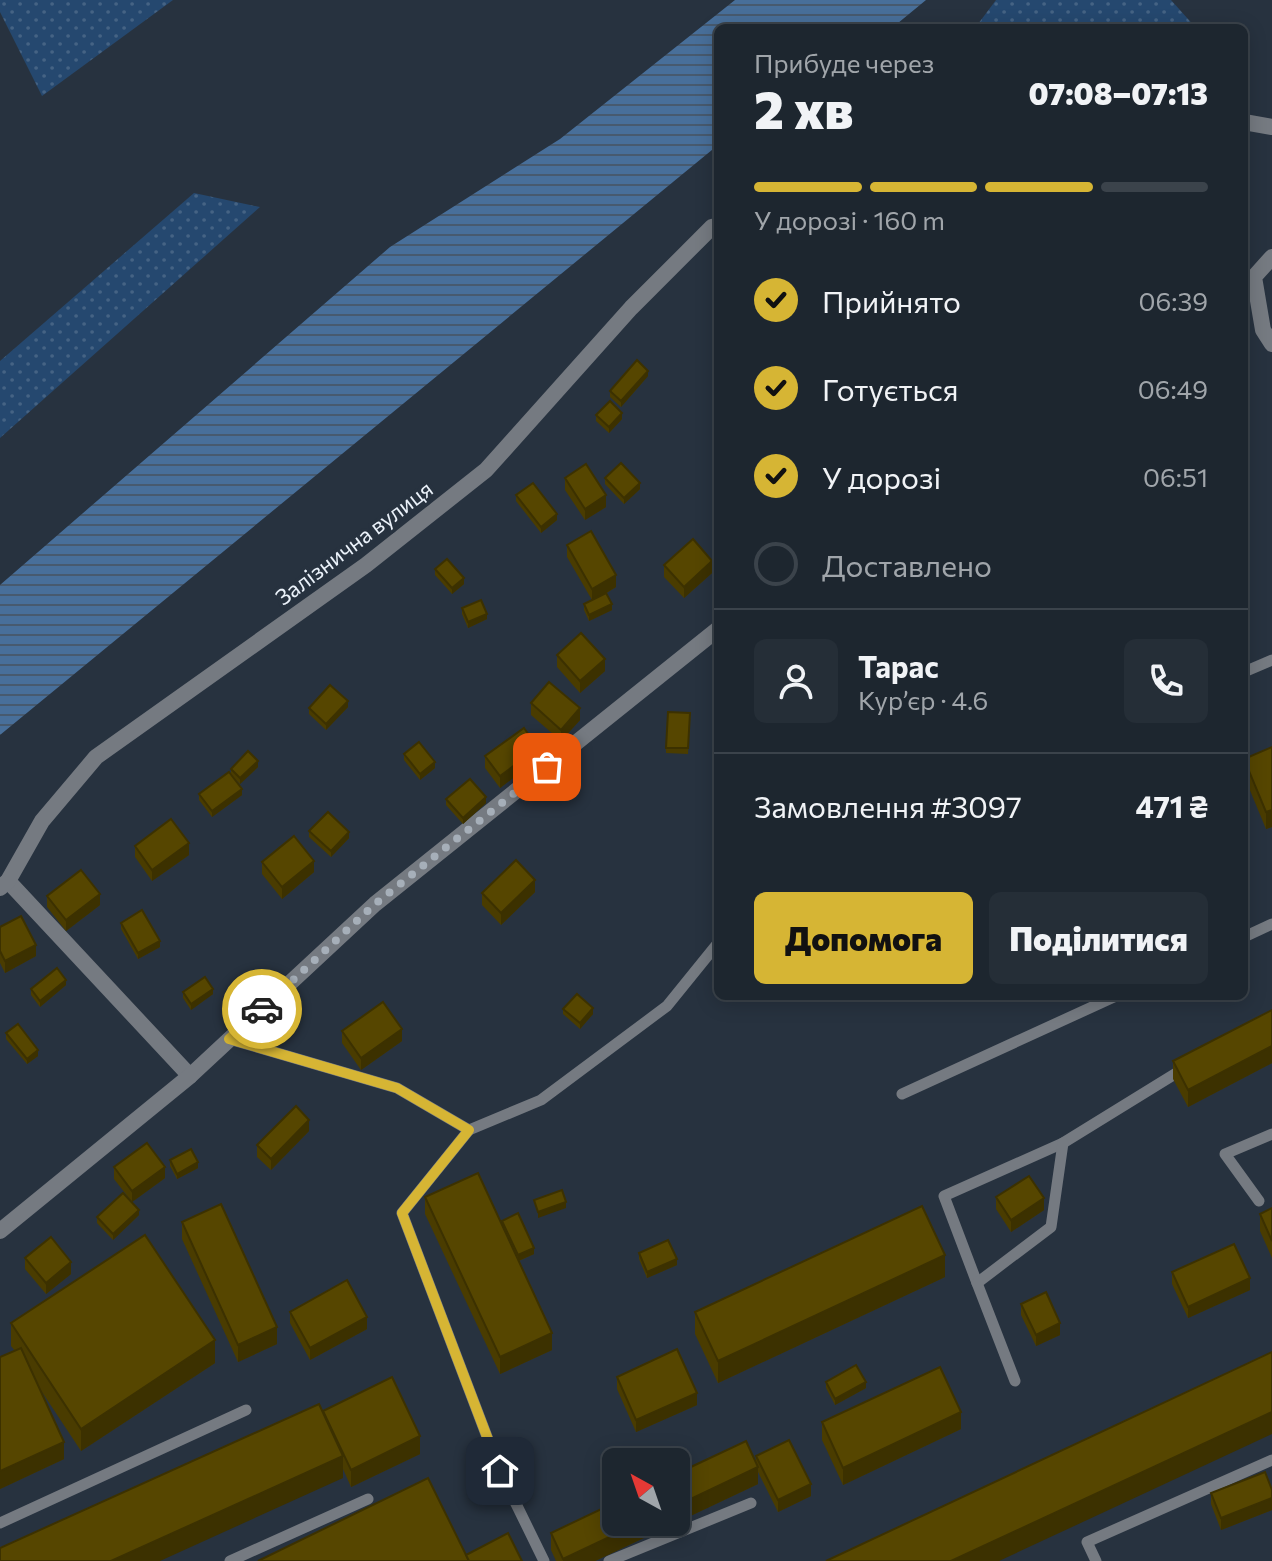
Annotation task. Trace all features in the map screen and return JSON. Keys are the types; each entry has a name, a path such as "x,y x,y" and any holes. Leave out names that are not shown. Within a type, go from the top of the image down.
{"street":[{"path":"1248,123 1272,127"},
{"name":"Залізнична вулиця","path":"190,1076 4,884 42,821 96,757 366,565 486,470 631,308 714,227"},
{"path":"1272,257 1254,277 1263,330 1272,344"},
{"path":"0,1231 190,1076 375,904 714,632"}],"lane":[{"path":"1248,670 1272,660"},
{"path":"1248,935 1272,924"},
{"path":"544,1561 500,1471 402,1213 469,1130 541,1100 667,1006 714,948"},
{"path":"902,1094 1107,1000"},
{"path":"229,1039 397,1088 469,1130"},
{"path":"1015,1381 944,1196 1063,1143 1193,1063"},
{"path":"1259,1201 1225,1154 1272,1134"},
{"path":"977,1283 1051,1227 1063,1143"},
{"path":"0,1523 246,1410"},
{"path":"1096,1561 1087,1542 1272,1460"},
{"path":"230,1561 368,1499"},
{"path":"609,1561 751,1503"}],"shaded area":[{"path":"0,0 173,0 42,96 0,12"},
{"path":"735,0 926,0 897,24 714,24 714,148 0,735 0,585 390,247 560,139"},
{"path":"996,0 1171,0 1192,24 978,24"},
{"path":"194,193 260,207 0,438 0,361"}],"building":[{"path":"637,360 648,371 621,401 610,391"},
{"path":"610,401 622,413 609,427 596,415"},
{"path":"621,463 640,483 624,498 605,478"},
{"path":"586,464 606,495 585,509 565,478"},
{"path":"533,483 557,514 541,527 516,495"},
{"path":"591,531 616,575 592,589 567,545"},
{"path":"693,539 712,561 684,587 664,565"},
{"path":"447,559 464,578 452,588 435,569"},
{"path":"606,593 612,604 589,615 584,604"},
{"path":"481,600 487,614 468,622 462,608"},
{"path":"581,633 605,659 580,681 557,655"},
{"path":"549,682 580,708 561,730 531,703"},
{"path":"330,685 348,701 326,724 309,708"},
{"path":"668,712 690,713 688,748 666,748"},
{"path":"524,728 538,748 500,776 485,756"},
{"path":"419,742 435,762 420,774 404,754"},
{"path":"1272,747 1272,810 1266,812 1248,769 1248,757"},
{"path":"248,751 258,761 240,778 231,769"},
{"path":"229,772 242,789 212,811 199,794"},
{"path":"470,779 486,797 463,818 446,799"},
{"path":"328,812 349,832 331,851 309,831"},
{"path":"171,819 189,843 152,870 135,846"},
{"path":"294,836 314,861 282,887 262,862"},
{"path":"516,860 535,880 501,913 482,893"},
{"path":"81,870 100,894 66,920 47,896"},
{"path":"142,910 160,941 138,953 121,923"},
{"path":"21,916 36,945 5,961 0,951 0,927"},
{"path":"57,968 66,980 40,1001 31,989"},
{"path":"205,977 213,989 191,1004 183,992"},
{"path":"577,994 593,1008 580,1023 563,1009"},
{"path":"383,1002 402,1029 361,1058 342,1031"},
{"path":"1272,1010 1272,1046 1188,1090 1173,1061"},
{"path":"18,1024 38,1050 27,1059 6,1033"},
{"path":"296,1106 309,1120 271,1159 257,1145"},
{"path":"147,1143 165,1167 132,1191 114,1167"},
{"path":"191,1149 198,1162 177,1174 170,1160"},
{"path":"478,1173 552,1333 500,1357 425,1197"},
{"path":"1029,1176 1044,1198 1011,1220 996,1197"},
{"path":"562,1190 566,1202 538,1212 534,1200"},
{"path":"123,1193 139,1210 113,1234 97,1217"},
{"path":"221,1204 277,1327 238,1345 182,1222"},
{"path":"922,1206 945,1255 718,1361 695,1312"},
{"path":"1272,1208 1272,1241 1260,1214"},
{"path":"518,1213 534,1248 518,1255 502,1221"},
{"path":"145,1235 215,1340 81,1429 11,1323"},
{"path":"51,1237 71,1262 46,1283 25,1258"},
{"path":"668,1240 677,1259 647,1272 639,1253"},
{"path":"1234,1244 1250,1278 1188,1307 1172,1272"},
{"path":"347,1280 367,1317 310,1348 290,1312"},
{"path":"1046,1292 1060,1323 1036,1335 1021,1304"},
{"path":"21,1348 64,1442 0,1471 0,1357"},
{"path":"677,1349 697,1393 636,1420 617,1377"},
{"path":"1272,1352 1272,1412 951,1561 826,1561"},
{"path":"856,1365 866,1382 835,1399 826,1382"},
{"path":"940,1367 961,1412 843,1468 822,1422"},
{"path":"392,1377 420,1436 351,1470 323,1411"},
{"path":"319,1404 343,1456 111,1561 0,1561 0,1548"},
{"path":"789,1440 811,1484 778,1500 756,1456"},
{"path":"746,1441 758,1467 690,1499 690,1467"},
{"path":"1265,1472 1272,1498 1221,1518 1211,1493"},
{"path":"428,1478 469,1561 258,1561"},
{"path":"602,1509 602,1536 611,1536 563,1559 551,1533"},
{"path":"508,1533 522,1561 469,1561 466,1555"}],"way so far":[{"path":"262,1009 375,904 547,767"}],"route":[{"path":"262,1009 229,1039 397,1088 469,1130 402,1213 500,1471"}]}
